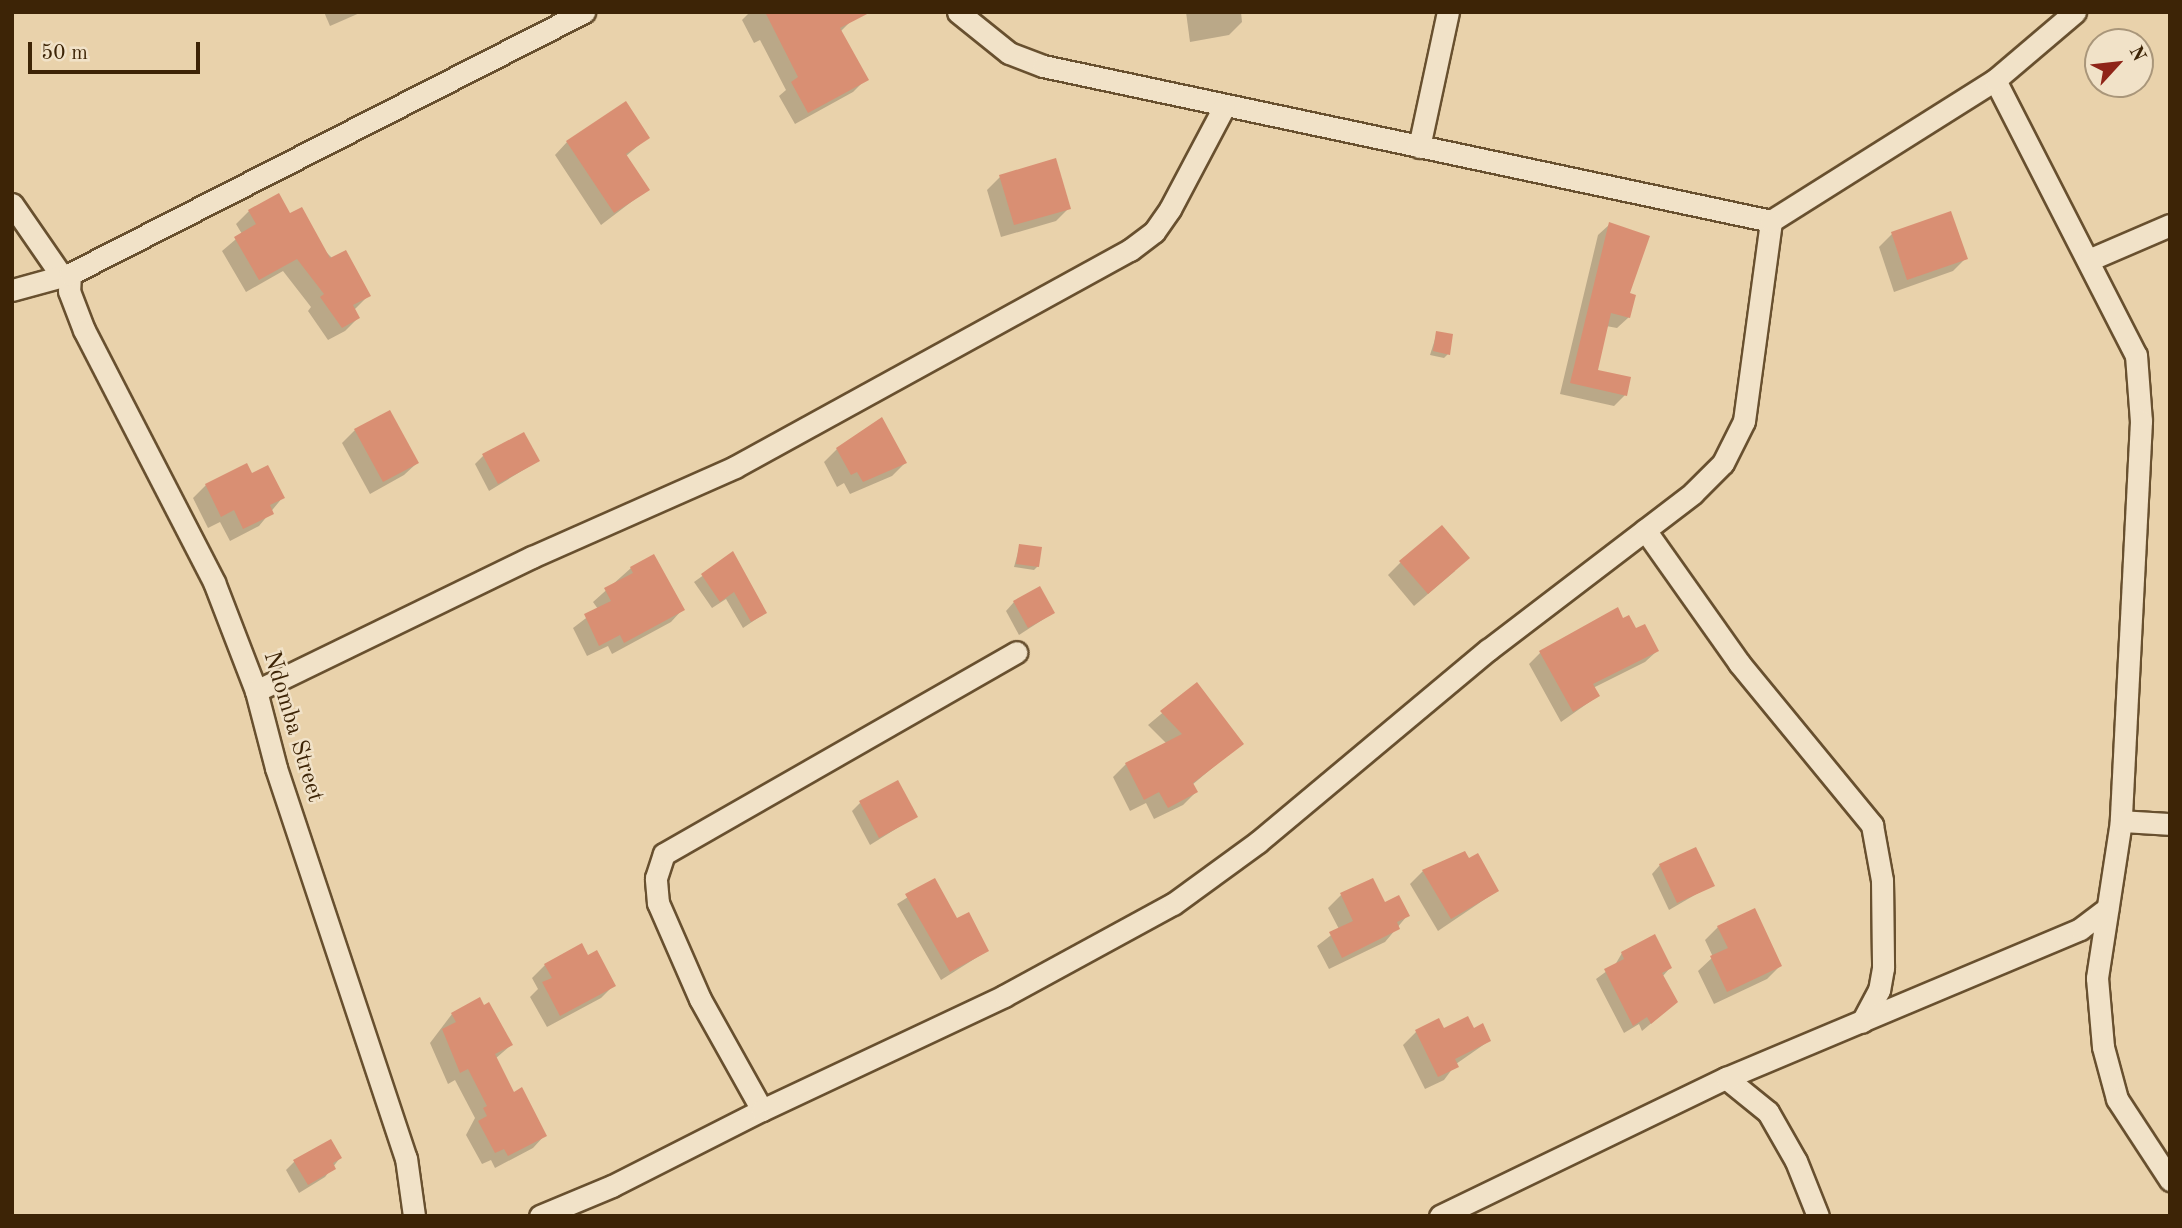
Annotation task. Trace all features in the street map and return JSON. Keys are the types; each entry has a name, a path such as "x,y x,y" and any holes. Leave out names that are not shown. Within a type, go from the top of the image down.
{"street":[{"path":"12,290 66,275 584,12"},
{"path":"958,12 1009,53 1043,66 1224,107 1771,220 1995,80 2076,12"},
{"path":"1419,147 1448,12"},
{"path":"1995,80 2091,259 2136,355 2141,421 2121,821 2097,978 2103,1047 2117,1099 2170,1180"},
{"path":"256,691 532,557 735,467 1130,250 1154,232 1170,209 1224,107"},
{"path":"12,204 66,275"},
{"path":"540,1216 612,1186 762,1110 1004,996 1173,904 1258,842 1488,650 1645,530 1723,463 1744,421 1771,220"},
{"path":"2091,259 2170,225"},
{"name":"Ndomba Street","path":"66,275 69,291 84,330 214,582 256,691 276,768 406,1158 414,1216"},
{"path":"1645,530 1739,663 1872,825 1882,880 1883,968 1879,990 1862,1022"},
{"path":"762,1110 700,999 658,903 656,878 664,854 1016,652"},
{"path":"2121,821 2170,824"},
{"path":"1440,1216 1726,1079 2080,929 2107,909"},
{"path":"1726,1079 1768,1111 1796,1161 1818,1216"}],"building":[{"path":"765,12 871,12 840,28 869,80 808,113 791,82 798,77"},
{"path":"626,101 650,138 626,154 650,190 614,213 566,141"},
{"path":"1056,158 1071,209 1014,225 999,175"},
{"path":"279,193 290,213 302,207 330,258 346,250 371,296 353,305 360,318 342,328 320,297 324,294 297,259 259,280 234,237 256,224 248,210"},
{"path":"1951,211 1968,259 1907,280 1891,232"},
{"path":"1609,222 1650,236 1630,293 1636,295 1630,318 1611,313 1598,370 1631,377 1627,396 1570,383"},
{"path":"1436,331 1453,334 1450,355 1433,351"},
{"path":"390,410 419,463 383,482 354,429"},
{"path":"882,417 907,463 863,482 857,472 851,475 836,448"},
{"path":"524,432 540,461 498,484 482,454"},
{"path":"247,463 252,473 268,465 285,498 270,505 274,514 243,529 234,510 221,517 205,484"},
{"path":"1442,525 1470,558 1428,594 1399,561"},
{"path":"1019,544 1042,547 1039,567 1016,564"},
{"path":"733,551 767,613 751,622 734,592 720,602 701,574"},
{"path":"654,554 685,610 624,643 620,635 599,646 584,614 611,601 604,588 633,573 630,567"},
{"path":"1040,586 1055,613 1028,628 1013,601"},
{"path":"1618,607 1623,618 1629,615 1636,628 1645,624 1659,651 1593,684 1600,696 1573,712 1539,651"},
{"path":"1197,682 1244,744 1193,783 1198,792 1168,808 1159,792 1144,800 1125,763 1182,734 1160,711"},
{"path":"898,780 918,817 879,838 859,801"},
{"path":"1696,847 1715,886 1677,903 1659,864"},
{"path":"1465,851 1469,858 1478,853 1499,891 1451,919 1422,870"},
{"path":"935,878 957,918 969,912 989,951 950,972 905,894"},
{"path":"1373,878 1385,902 1399,895 1410,916 1397,922 1400,929 1342,958 1329,932 1353,921 1340,893"},
{"path":"1755,908 1782,966 1727,992 1710,956 1728,948 1717,926"},
{"path":"1655,934 1672,968 1662,973 1678,1002 1651,1024 1647,1017 1633,1026 1604,969 1624,959 1621,952"},
{"path":"582,943 588,955 597,950 616,986 560,1016 542,982 552,978 544,964"},
{"path":"480,997 484,1005 489,1002 513,1045 495,1054 514,1092 522,1087 547,1136 508,1156 504,1149 495,1153 478,1121 487,1116 483,1108 487,1106 468,1069 460,1073 442,1029 456,1022 451,1013"},
{"path":"1468,1016 1474,1028 1483,1023 1491,1041 1455,1059 1459,1067 1438,1077 1415,1030 1439,1018 1444,1028"},
{"path":"331,1139 342,1158 333,1163 336,1169 308,1185 293,1160"}]}
